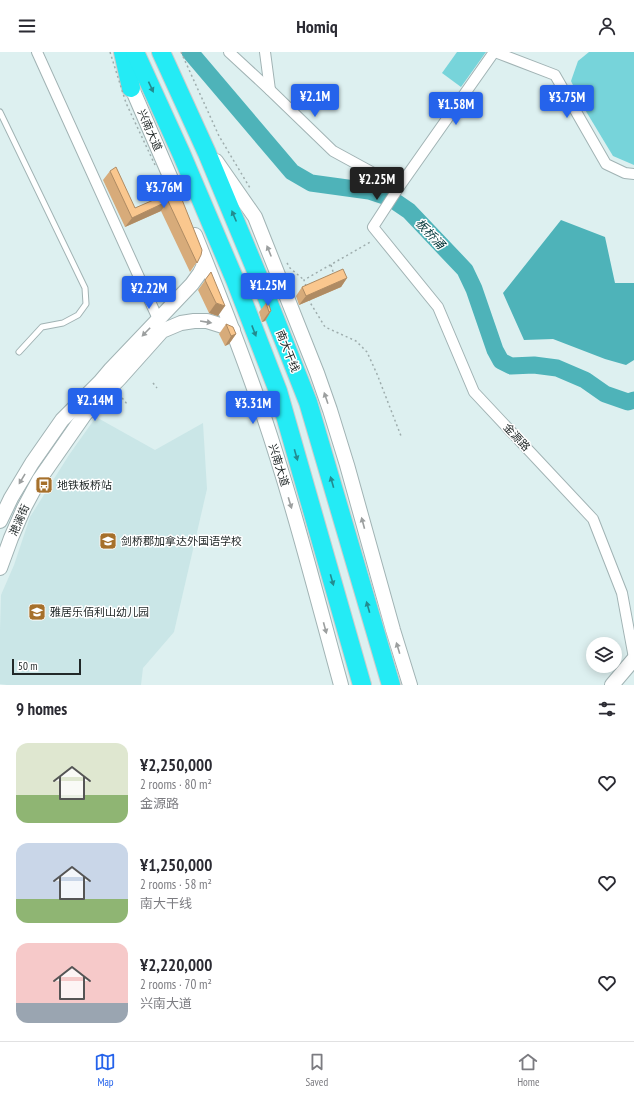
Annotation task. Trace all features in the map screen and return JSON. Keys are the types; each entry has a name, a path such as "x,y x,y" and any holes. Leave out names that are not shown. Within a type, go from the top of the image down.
{"highway":[{"path":"123,52 131,88"},
{"path":"135,52 181,153 235,280 278,391 362,685"},
{"name":"南大干线","path":"161,52 202,142 259,278 308,402 391,685"}],"main road":[{"name":"兴南大道","path":"118,52 160,165 184,208"},
{"path":"202,142 255,217 317,373 347,465 393,630 410,685"},
{"name":"兴南大道","path":"190,223 233,330 263,414 294,514 341,685"},
{"path":"115,374 158,319 192,284 203,267 204,259"},
{"path":"115,374 162,331 181,323 194,321 207,322 233,330"},
{"name":"滟澜街","path":"0,520 21,481 62,420 100,382 115,374"},
{"name":"滟澜街","path":"0,568 24,508 39,480 115,374"},
{"path":"44,446 57,454"},
{"path":"612,685 634,658"}],"street":[{"path":"36,52 158,319"},
{"path":"228,52 333,151 400,187 495,52 555,75 606,164 625,173 634,174"},
{"path":"265,52 270,90"},
{"name":"金源路","path":"400,187 373,227 438,307 474,392 593,519 622,593 634,658"}],"lane":[{"path":"0,112 85,288 86,304 78,315 63,323 42,327 18,352"}],"path":[{"path":"110,52 126,103 160,165"},
{"path":"181,52 219,136 253,194"},
{"path":"304,280 381,236"},
{"path":"284,259 290,268 304,280 307,292"},
{"path":"331,265 334,276"},
{"path":"309,297 311,304 325,327 356,341 367,352 401,436"},
{"path":"153,383 157,388"}],"shaded area":[{"path":"457,52 486,52 461,87 442,73"},
{"path":"589,52 634,52 634,165 613,156 584,108 571,81 578,61"},
{"path":"561,220 605,237 615,283 634,283 634,360 626,365 605,359 553,339 524,340 503,293"},
{"name":"剑桥郡加拿达外国语学校","path":"96,417 155,450 203,423 207,489 174,632 143,668 141,685 0,684 1,595 14,565 30,517 69,455"}],"building":[{"path":"116,167 135,208 165,195 160,183 173,177 202,250 197,263 168,201 132,218 110,171"},
{"path":"343,269 347,278 306,296 302,287"},
{"path":"211,272 225,306 216,303 205,280"},
{"path":"268,302 271,311 269,312 266,303"},
{"path":"226,324 233,327 236,334 231,336"}],"waterway":[{"name":"板桥涌","path":"190,52 292,172 311,183 369,191 390,198 409,211 465,270 474,289 495,350 501,361 511,366 534,365 557,368 585,380 605,394 628,402 634,400"}],"place":[{"name":"地铁板桥站","path":"44,485"},
{"name":"剑桥郡加拿达外国语学校","path":"108,541"},
{"name":"雅居乐佰利山幼儿园","path":"37,612"}]}
